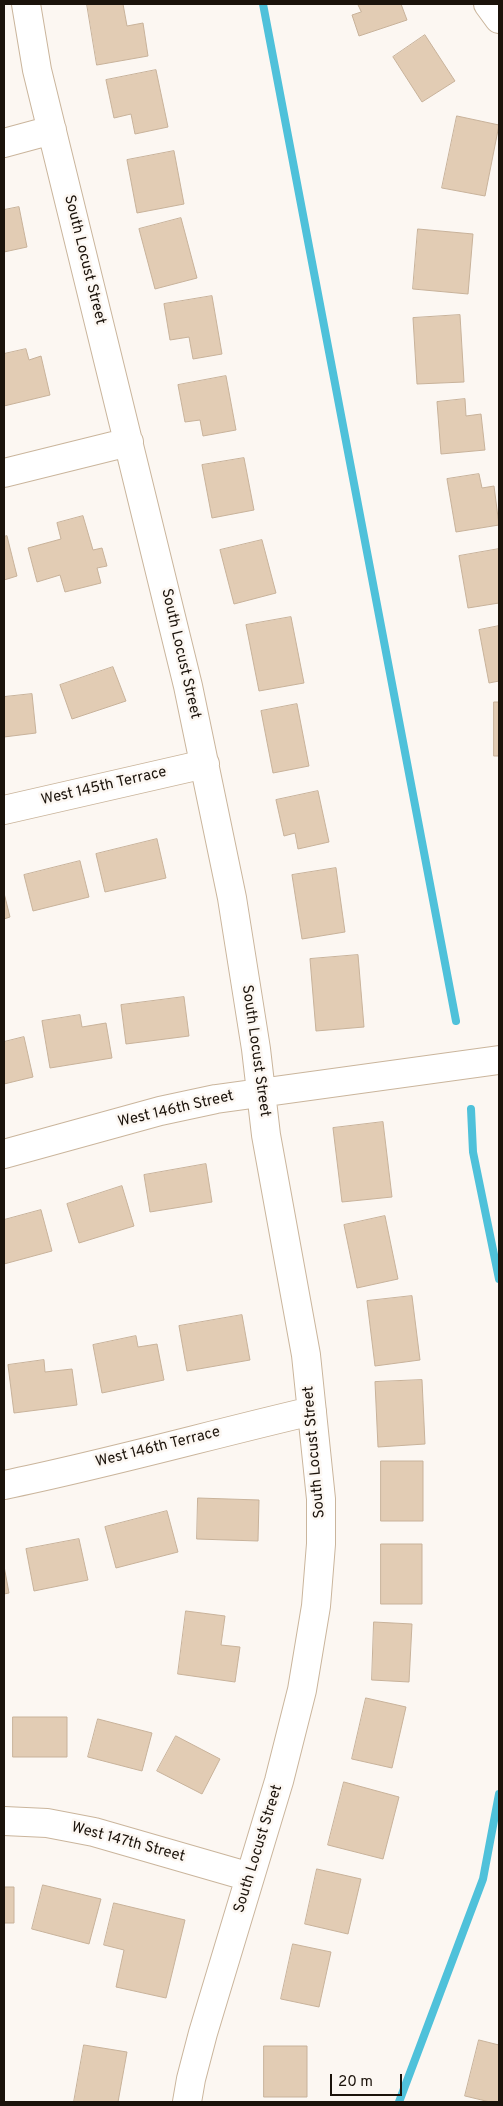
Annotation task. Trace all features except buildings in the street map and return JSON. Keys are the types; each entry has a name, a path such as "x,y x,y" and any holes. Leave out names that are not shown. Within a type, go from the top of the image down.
{"street":[{"name":"South Locust Street","path":"26,4 38,70 52,130 129,442 205,764 232,898 276,1194 306,1355 321,1499 321,1544 316,1606 302,1690 279,1781 203,2033 187,2102"},
{"path":"488,4 499,19"},
{"path":"4,143 52,130"},
{"path":"4,473 129,442"},
{"name":"West 145th Terrace","path":"4,810 205,764"},
{"name":"West 146th Street","path":"4,1154 160,1111 216,1099 499,1060"},
{"name":"West 146th Terrace","path":"4,1485 61,1473 210,1434 312,1411"},
{"name":"West 147th Street","path":"4,1821 46,1823 94,1832 250,1877"}],"waterway":[{"path":"263,4 456,1021"},
{"path":"471,1109 473,1152 499,1279"},
{"path":"399,2102 483,1879 499,1794"}]}
